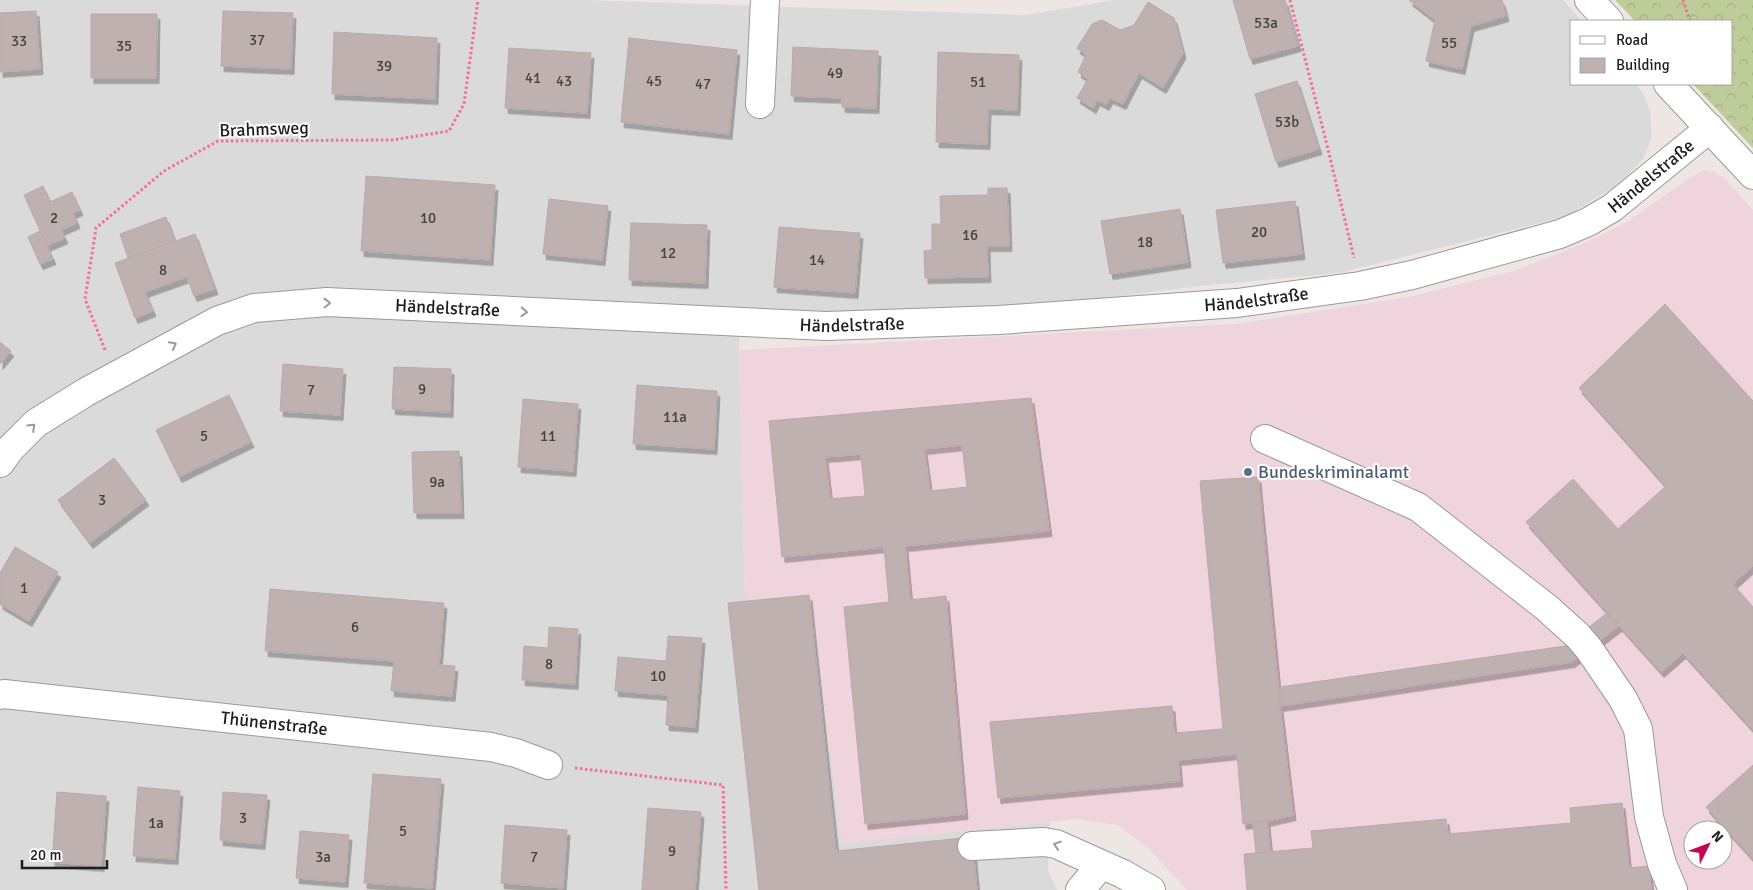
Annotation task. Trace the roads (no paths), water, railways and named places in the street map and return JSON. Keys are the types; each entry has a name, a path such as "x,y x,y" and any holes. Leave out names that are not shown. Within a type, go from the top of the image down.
{"street":[{"path":"760,104 765,0"},
{"path":"1589,0 1608,20"},
{"path":"1669,85 1753,175"},
{"name":"Händelstraße","path":"0,463 10,449 36,423 115,376 217,321 254,308 327,302 826,326 998,320 1236,303 1360,286 1412,275 1560,234 1588,222 1612,208 1710,128"},
{"path":"1264,439 1418,507 1547,608 1578,636 1623,699 1638,729 1649,817 1662,864 1673,890"},
{"name":"Thünenstraße","path":"0,695 490,747 516,753 548,765"},
{"path":"972,846 1044,842 1056,844 1123,874 1151,890"},
{"path":"1080,890 1101,865"}],"place":[{"name":"Bundeskriminalamt","path":"1248,472"}]}
